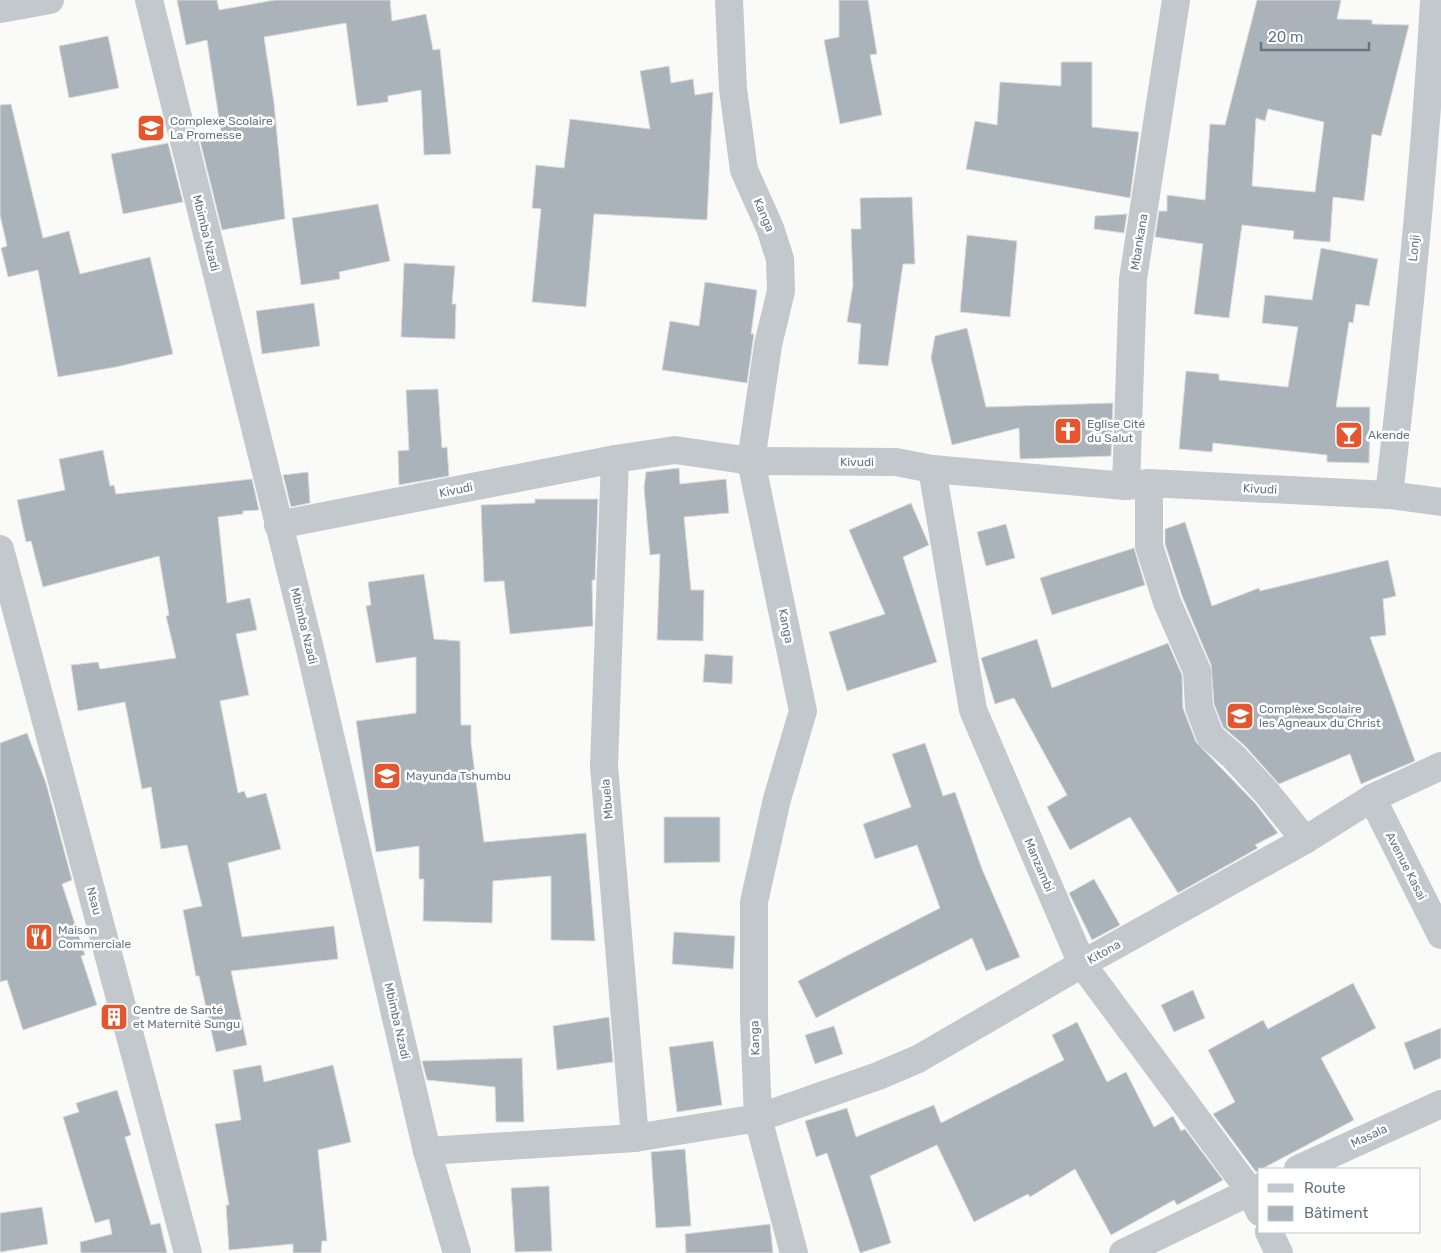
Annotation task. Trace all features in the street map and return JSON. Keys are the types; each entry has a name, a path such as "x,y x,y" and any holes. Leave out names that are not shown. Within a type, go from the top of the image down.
{"street":[{"path":"0,9 50,0"},
{"name":"Mbimba Nzadi","path":"149,0 309,644 427,1151 458,1253"},
{"name":"Kanga","path":"729,0 733,89 744,170 770,228 780,259 781,290 768,345 751,461 803,710 777,799 754,902 754,1016 758,1118 794,1253"},
{"name":"Mbankana","path":"1176,0 1133,279 1138,485 1149,546 1167,602 1197,671 1199,707 1210,736 1260,786 1305,840"},
{"name":"Lonji","path":"1389,495 1403,372 1430,83 1434,0"},
{"name":"Kivudi","path":"278,525 615,459 675,450 751,461 896,462 932,469 1138,485 1389,495 1441,502"},
{"name":"Mbuela","path":"615,459 604,766 635,1138"},
{"name":"Manzambi","path":"932,469 973,710 1082,964 1257,1196"},
{"name":"Nsau","path":"0,549 188,1253"},
{"name":"Kitona","path":"427,1151 635,1138 758,1118 918,1060 1082,964 1305,840 1372,798 1441,766"},
{"name":"Avenue Kasai","path":"1372,798 1441,934"},
{"name":"Masala","path":"1300,1168 1441,1104"},
{"path":"1123,1253 1257,1196"},
{"path":"1269,1233 1279,1253"}],"building":[{"path":"177,0 217,0 219,10 275,0 390,0 392,21 426,14 433,50 440,49 451,154 424,155 421,90 388,96 388,102 357,106 346,23 264,37 274,103 285,219 222,230 199,137 221,132 207,40 186,45"},
{"path":"839,0 868,0 877,54 870,55 882,115 840,124 824,40 839,37"},
{"path":"1257,0 1341,0 1337,19 1372,20 1372,24 1409,25 1381,136 1372,134 1364,201 1333,197 1330,242 1293,239 1294,231 1242,225 1229,318 1194,314 1203,244 1155,237 1159,211 1167,211 1167,195 1205,200 1210,124 1225,125","holes":["1268,109 1324,122 1315,192 1252,186 1256,118 1265,121"]},
{"path":"108,36 119,88 69,98 59,46"},
{"path":"1061,62 1092,62 1092,127 1139,132 1130,198 966,169 975,121 997,125 1000,82 1061,86"},
{"path":"669,66 671,83 693,79 695,95 713,92 707,220 594,214 586,307 532,302 541,209 532,208 536,165 564,168 570,119 650,129 640,71"},
{"path":"11,104 43,238 69,231 80,274 150,257 173,354 116,367 58,377 38,270 8,277 1,248 7,246 0,215 0,105"},
{"path":"168,143 183,202 123,214 111,154"},
{"path":"912,197 915,264 903,264 888,366 858,364 861,324 847,322 853,285 851,229 861,229 860,198"},
{"path":"378,204 390,261 339,272 340,279 301,285 292,218"},
{"path":"1127,214 1124,233 1094,229 1095,216"},
{"path":"967,235 1017,241 1010,317 960,312"},
{"path":"1321,248 1378,259 1369,306 1356,304 1353,323 1349,322 1336,407 1370,407 1369,463 1327,462 1327,455 1213,443 1212,452 1179,449 1186,371 1219,374 1219,380 1288,387 1298,327 1262,323 1265,295 1312,300"},
{"path":"404,263 455,266 452,304 456,304 455,339 401,337"},
{"path":"705,282 757,290 751,334 754,334 747,383 662,370 670,321 699,326"},
{"path":"314,303 320,346 262,354 256,311"},
{"path":"967,328 986,407 1113,403 1111,456 1020,459 1019,428 952,445 931,358 935,336"},
{"path":"438,389 442,448 447,447 449,476 399,485 398,451 409,450 406,390"},
{"path":"103,450 110,486 114,485 116,494 252,479 259,510 243,511 243,514 218,517 227,603 250,598 257,630 236,634 249,695 220,701 238,793 244,791 247,798 266,793 281,849 228,863 242,937 334,926 338,959 231,971 247,1045 216,1052 199,976 196,976 183,910 202,906 187,845 161,849 151,787 142,789 125,702 78,711 71,665 98,662 100,669 176,658 166,616 169,615 159,556 43,587 31,541 26,542 17,500 65,490 59,459"},
{"path":"679,468 680,484 726,479 729,513 684,517 691,590 704,590 703,641 657,640 660,554 650,555 644,488 646,472"},
{"path":"308,472 310,503 291,507 283,475"},
{"path":"535,499 598,499 595,580 592,580 593,626 510,634 504,581 484,582 481,505 535,503"},
{"path":"911,503 929,545 903,557 937,662 847,691 829,632 885,614 849,530"},
{"path":"1185,522 1212,606 1259,588 1260,591 1388,560 1396,596 1383,599 1386,635 1370,637 1415,761 1361,784 1350,754 1279,784 1245,746 1223,727 1214,704 1211,665 1182,596 1165,544 1165,529"},
{"path":"1006,524 1015,558 986,566 977,532"},
{"path":"1134,548 1145,585 1052,615 1040,578"},
{"path":"424,574 434,639 460,641 461,725 471,725 471,743 484,842 586,833 595,941 551,940 551,876 493,881 492,923 423,921 424,879 419,879 419,846 376,852 356,721 416,713 416,657 376,663 366,606 371,605 368,582"},
{"path":"1037,639 1052,688 1168,643 1182,675 1183,708 1196,742 1255,803 1278,833 1255,845 1258,848 1178,893 1130,817 1070,850 1047,807 1067,795 1014,698 995,704 981,658"},
{"path":"705,654 733,656 732,684 703,682"},
{"path":"27,733 46,783 72,880 62,884 85,955 81,956 97,1005 23,1030 7,980 0,982 0,743"},
{"path":"925,743 943,796 955,792 982,869 1020,957 986,971 972,938 816,1018 798,981 940,908 917,845 875,859 863,824 911,807 892,754"},
{"path":"664,817 720,817 720,862 664,863"},
{"path":"1094,879 1120,925 1092,940 1069,893"},
{"path":"674,932 735,936 733,969 672,964"},
{"path":"1353,983 1376,1028 1321,1058 1354,1120 1264,1168 1258,1168 1256,1172 1213,1114 1235,1102 1208,1050 1263,1020 1268,1029"},
{"path":"1193,990 1205,1018 1174,1032 1161,1005"},
{"path":"609,1017 613,1062 557,1070 553,1026"},
{"path":"1077,1022 1107,1082 1126,1072 1154,1127 1173,1116 1181,1131 1185,1129 1223,1180 1177,1205 1174,1200 1111,1235 1075,1169 1030,1197 1028,1194 974,1222 937,1145 870,1176 891,1243 860,1253 827,1153 816,1157 805,1121 847,1108 856,1137 934,1105 941,1123 1064,1060 1052,1035"},
{"path":"834,1026 843,1054 815,1064 805,1035"},
{"path":"1441,1028 1441,1058 1414,1070 1404,1043"},
{"path":"713,1041 722,1105 677,1112 669,1047"},
{"path":"522,1058 524,1122 496,1122 495,1087 427,1080 422,1061"},
{"path":"261,1065 264,1082 333,1065 351,1142 318,1150 327,1241 322,1241 321,1253 293,1253 293,1244 229,1250 226,1205 229,1205 215,1124 241,1120 233,1070"},
{"path":"117,1090 131,1135 125,1137 151,1225 160,1223 167,1253 81,1253 80,1242 112,1234 109,1219 95,1223 63,1117 79,1112 76,1103"},
{"path":"685,1149 691,1226 656,1228 651,1152"},
{"path":"549,1186 552,1251 515,1252 511,1188"},
{"path":"42,1207 48,1244 0,1252 0,1213"},
{"path":"770,1224 773,1253 686,1253 685,1234"}],"place":[{"name":"Complexe Scolaire La Promesse","path":"151,128"},
{"name":"Eglise Cité du Salut","path":"1068,431"},
{"name":"Akende","path":"1349,435"},
{"name":"Complèxe Scolaire les Agneaux du Christ","path":"1240,716"},
{"name":"Mayunda Tshumbu","path":"387,776"},
{"name":"Maison Commerciale","path":"39,937"},
{"name":"Centre de Santé et Maternité Sungu","path":"114,1017"}]}
